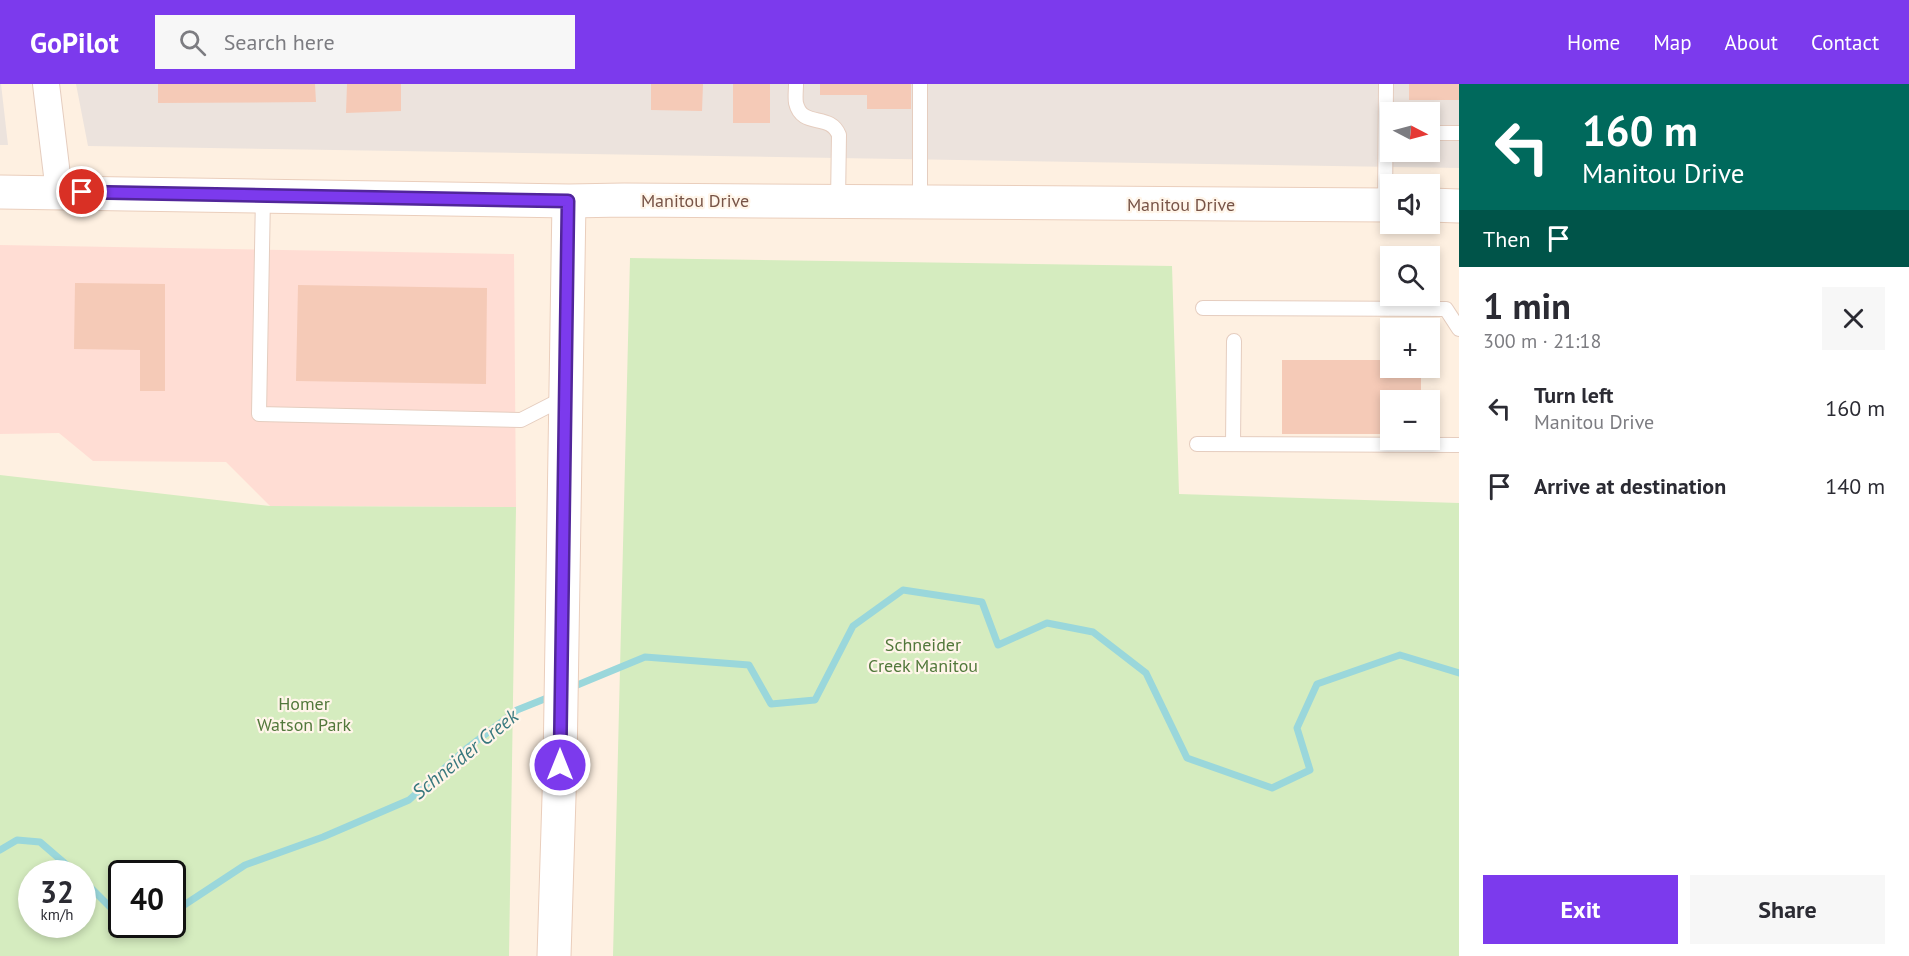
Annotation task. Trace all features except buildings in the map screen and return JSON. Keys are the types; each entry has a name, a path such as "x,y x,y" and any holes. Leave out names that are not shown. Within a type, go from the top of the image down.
{"main road":[{"name":"Manitou Drive","path":"0,192 568,201 1380,205"},
{"path":"554,956 560,765 568,201"},
{"path":"1440,205 1459,206"}],"street":[{"path":"46,84 59,192"}],"lane":[{"path":"796,84 796,104 801,113 809,119 827,122 837,128 839,135 838,201"},
{"path":"920,84 920,202"},
{"path":"1386,84 1387,102"},
{"path":"1440,133 1459,133"},
{"path":"263,196 259,414 521,420 565,398"},
{"path":"1203,308 1452,309 1459,329"},
{"path":"1233,444 1234,341"},
{"path":"1197,444 1459,445"}],"shaded area":[{"path":"1,84 8,145 0,145"},
{"path":"76,84 1459,84 1459,168 88,146"},
{"path":"0,245 514,254 516,507 270,506 226,462 93,461 59,433 0,434"}],"green space":[{"name":"Schneider Creek Manitou","path":"630,258 1172,266 1179,494 1459,503 1459,956 613,956"},
{"name":"Homer Watson Park","path":"0,475 270,506 516,507 509,956 0,956"}],"waterway":[{"name":"Schneider Creek","path":"570,688 645,657 749,665 771,704 815,700 853,626 903,590 982,602 998,645 1047,623 1093,632 1146,673 1187,758 1272,788 1310,770 1297,728 1317,684 1400,655 1459,673"},
{"name":"Schneider Creek","path":"186,904 245,865 323,837 409,800 466,749 517,710 552,696"},
{"name":"Schneider Creek","path":"0,850 17,840 40,842 61,860"},
{"name":"Schneider Creek","path":"96,893 108,905"}],"route":[{"path":"82,192 568,201 560,765"}]}
